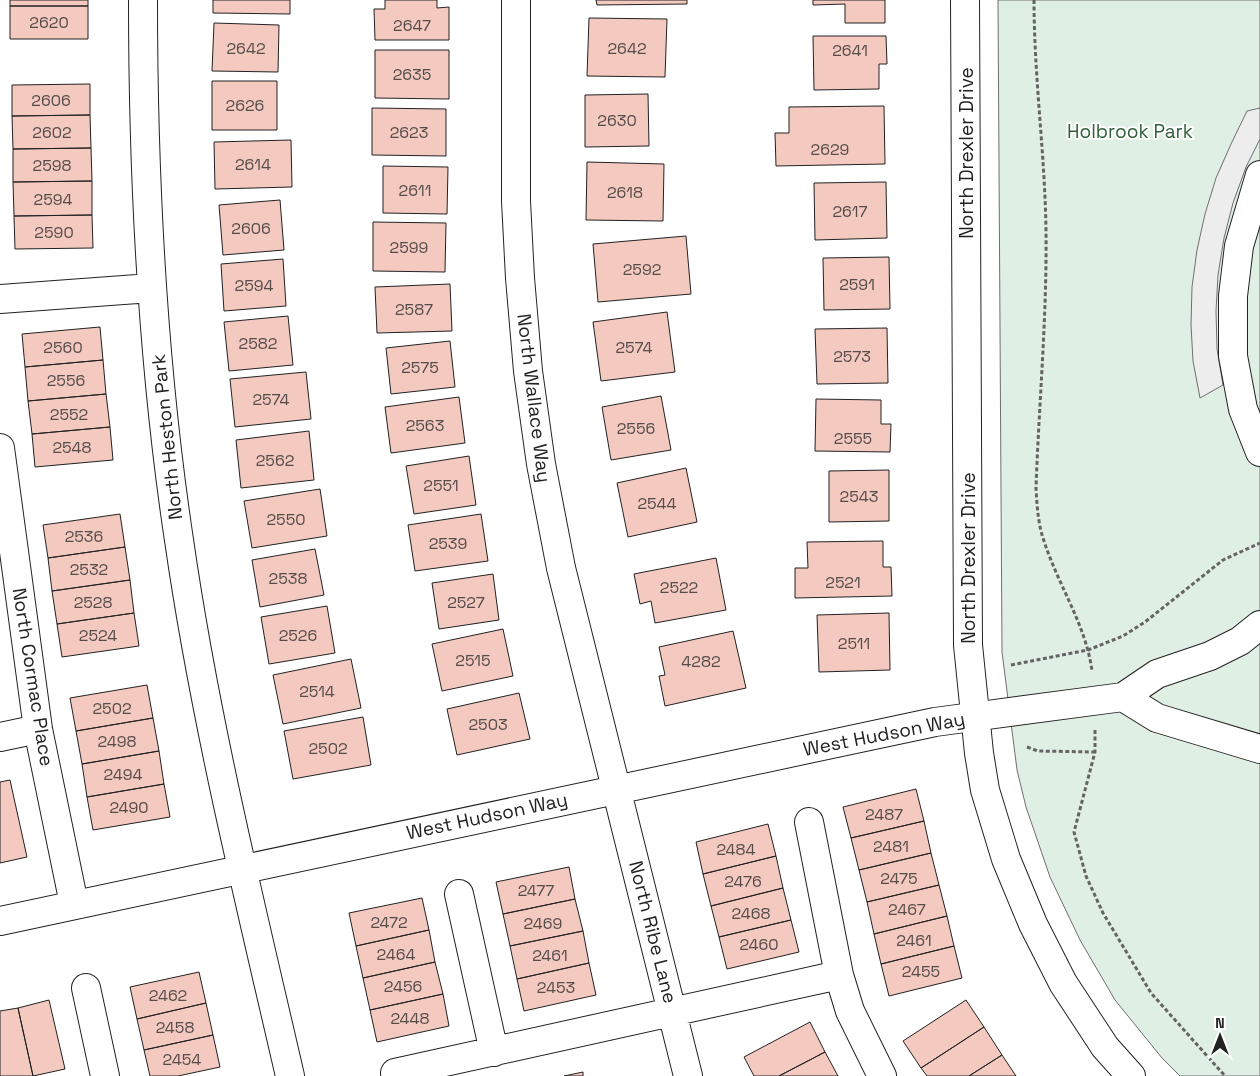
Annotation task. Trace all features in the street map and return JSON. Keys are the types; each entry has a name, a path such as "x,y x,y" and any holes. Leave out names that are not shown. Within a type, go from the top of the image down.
{"street":[{"name":"North Heston Park","path":"143,0 143,128 151,288 178,539 204,696 290,1076"},
{"name":"North Wallace Way","path":"516,0 516,202 528,370 541,464 561,568 617,788"},
{"name":"North Drexler Drive","path":"965,0 968,645 985,790 1006,859 1033,924 1063,984 1106,1047 1131,1076"},
{"path":"1260,175 1239,246 1233,296 1234,356 1244,409 1260,452"},
{"path":"0,298 151,288"},
{"name":"North Cormac Place","path":"0,448 38,729 74,904"},
{"path":"1260,625 1240,641 1210,656 1157,674 1123,697 1158,718 1260,749"},
{"name":"West Hudson Way","path":"0,921 617,788 935,722 1123,697"},
{"path":"0,737 38,729"},
{"name":"North Ribe Lane","path":"617,788 688,1076"},
{"path":"809,822 839,975 850,1011 882,1076"},
{"path":"459,894 494,1052"},
{"path":"395,1073 839,975"},
{"path":"86,988 105,1076"}],"path":[{"path":"1034,0 1036,76 1046,230 1046,311 1036,479 1038,516 1044,541 1088,650 1092,670"},
{"path":"1011,665 1088,650 1123,636 1145,622 1224,560 1260,543"},
{"path":"1095,731 1095,752 1074,832 1076,846 1086,876 1103,913 1152,994 1225,1076"},
{"path":"1027,747 1038,751 1095,752"}],"green space":[{"name":"Holbrook Park","path":"998,0 1260,0 1260,1076 1180,1076 1162,1058 1115,1000 1080,940 1050,877 1026,807 1017,770 1002,652"}],"shaded area":[{"path":"1260,108 1260,139 1246,167 1233,203 1224,238 1218,275 1216,311 1217,349 1223,385 1200,398 1193,361 1191,325 1192,287 1197,250 1216,178 1231,144 1247,111"}],"building":[{"path":"10,0 88,0 88,6 10,6"},
{"path":"213,0 290,0 290,14 213,13"},
{"path":"385,0 437,0 437,8 449,7 449,40 375,40 374,9 385,9"},
{"path":"596,0 687,0 687,4 597,5"},
{"path":"813,0 885,0 885,23 845,23 845,4 813,5"},
{"path":"10,6 88,6 88,39 10,39"},
{"path":"589,18 667,19 665,77 587,76"},
{"path":"214,23 279,25 278,72 212,71"},
{"path":"813,36 886,36 887,64 879,64 879,89 814,90"},
{"path":"375,50 449,50 449,99 375,98"},
{"path":"212,81 277,81 277,130 212,130"},
{"path":"90,84 90,115 12,116 12,85"},
{"path":"648,94 649,146 585,147 585,95"},
{"path":"884,106 885,164 776,166 775,133 789,133 789,107"},
{"path":"372,108 446,109 446,156 372,155"},
{"path":"90,115 91,148 13,149 12,116"},
{"path":"291,140 292,187 215,189 214,142"},
{"path":"91,148 92,181 13,182 13,149"},
{"path":"587,162 664,164 663,221 586,220"},
{"path":"383,166 448,167 447,214 383,213"},
{"path":"92,181 92,215 14,216 13,182"},
{"path":"886,182 887,238 815,240 814,183"},
{"path":"280,200 284,250 223,255 219,205"},
{"path":"92,215 93,248 15,249 14,216"},
{"path":"373,222 446,223 445,272 373,271"},
{"path":"686,236 691,294 598,302 593,244"},
{"path":"889,257 890,309 824,310 823,258"},
{"path":"283,259 286,306 224,311 221,264"},
{"path":"450,284 452,331 377,333 375,287"},
{"path":"667,312 675,372 601,381 593,322"},
{"path":"288,316 293,365 229,371 224,322"},
{"path":"100,327 103,360 25,367 22,334"},
{"path":"887,328 888,383 817,384 815,329"},
{"path":"450,341 455,387 391,394 386,348"},
{"path":"103,360 106,394 28,401 25,367"},
{"path":"306,372 311,419 235,427 230,379"},
{"path":"106,394 110,427 32,434 28,401"},
{"path":"661,396 671,450 611,460 602,407"},
{"path":"459,397 465,443 391,453 385,407"},
{"path":"816,399 881,400 881,424 891,424 890,452 815,451"},
{"path":"110,427 113,460 35,467 32,434"},
{"path":"309,431 314,480 241,488 236,440"},
{"path":"469,456 476,505 414,514 406,466"},
{"path":"686,468 697,522 628,537 617,483"},
{"path":"889,470 889,521 829,522 829,471"},
{"path":"320,489 327,536 252,548 244,501"},
{"path":"120,514 125,547 48,558 43,525"},
{"path":"481,514 488,561 415,571 408,525"},
{"path":"883,541 883,567 891,567 892,596 795,598 795,568 808,568 807,542"},
{"path":"125,547 130,580 52,591 48,558"},
{"path":"315,549 324,595 260,607 252,560"},
{"path":"716,558 726,610 655,623 651,601 640,604 634,574"},
{"path":"493,574 499,620 439,629 432,583"},
{"path":"130,580 134,613 57,624 52,591"},
{"path":"327,606 335,653 269,664 261,617"},
{"path":"134,613 139,646 62,657 57,624"},
{"path":"889,613 890,670 819,672 817,615"},
{"path":"503,629 513,676 442,691 432,644"},
{"path":"733,631 746,688 665,706 659,676 665,675 659,647"},
{"path":"351,659 361,708 283,724 273,675"},
{"path":"147,685 153,718 76,731 70,698"},
{"path":"519,693 530,739 457,755 447,709"},
{"path":"363,717 371,765 293,779 284,731"},
{"path":"153,718 159,751 82,764 76,731"},
{"path":"159,751 164,784 87,797 82,764"},
{"path":"10,780 27,857 0,863 0,782"},
{"path":"164,784 170,817 93,830 87,797"},
{"path":"916,789 924,821 851,838 843,807"},
{"path":"924,821 931,853 859,870 851,838"},
{"path":"768,824 776,856 703,874 696,842"},
{"path":"931,853 939,885 867,902 859,870"},
{"path":"776,856 783,888 711,906 703,874"},
{"path":"569,867 575,899 503,914 496,882"},
{"path":"939,885 947,916 874,934 867,902"},
{"path":"783,888 791,920 719,937 711,906"},
{"path":"422,898 429,930 356,946 349,913"},
{"path":"575,899 583,931 510,946 503,914"},
{"path":"947,916 954,946 881,964 874,934"},
{"path":"791,920 799,952 727,969 719,937"},
{"path":"429,930 435,962 363,978 356,946"},
{"path":"583,931 589,963 517,979 510,946"},
{"path":"954,946 962,978 889,996 881,964"},
{"path":"435,962 443,994 370,1010 363,978"},
{"path":"589,963 596,995 524,1011 517,979"},
{"path":"199,972 206,1003 137,1019 130,987"},
{"path":"443,994 449,1026 377,1042 370,1010"},
{"path":"49,1000 65,1069 33,1076 18,1008"},
{"path":"966,1000 984,1027 921,1068 903,1041"},
{"path":"206,1003 213,1035 144,1050 137,1019"},
{"path":"18,1008 33,1076 0,1076 0,1011"},
{"path":"810,1022 825,1052 779,1076 754,1076 744,1057"},
{"path":"984,1027 1002,1055 969,1076 927,1076 921,1068"},
{"path":"213,1035 220,1067 178,1076 150,1076 144,1050"},
{"path":"825,1052 838,1076 779,1076"},
{"path":"1002,1055 1016,1076 969,1076"},
{"path":"583,1072 583,1076 564,1076"}]}
